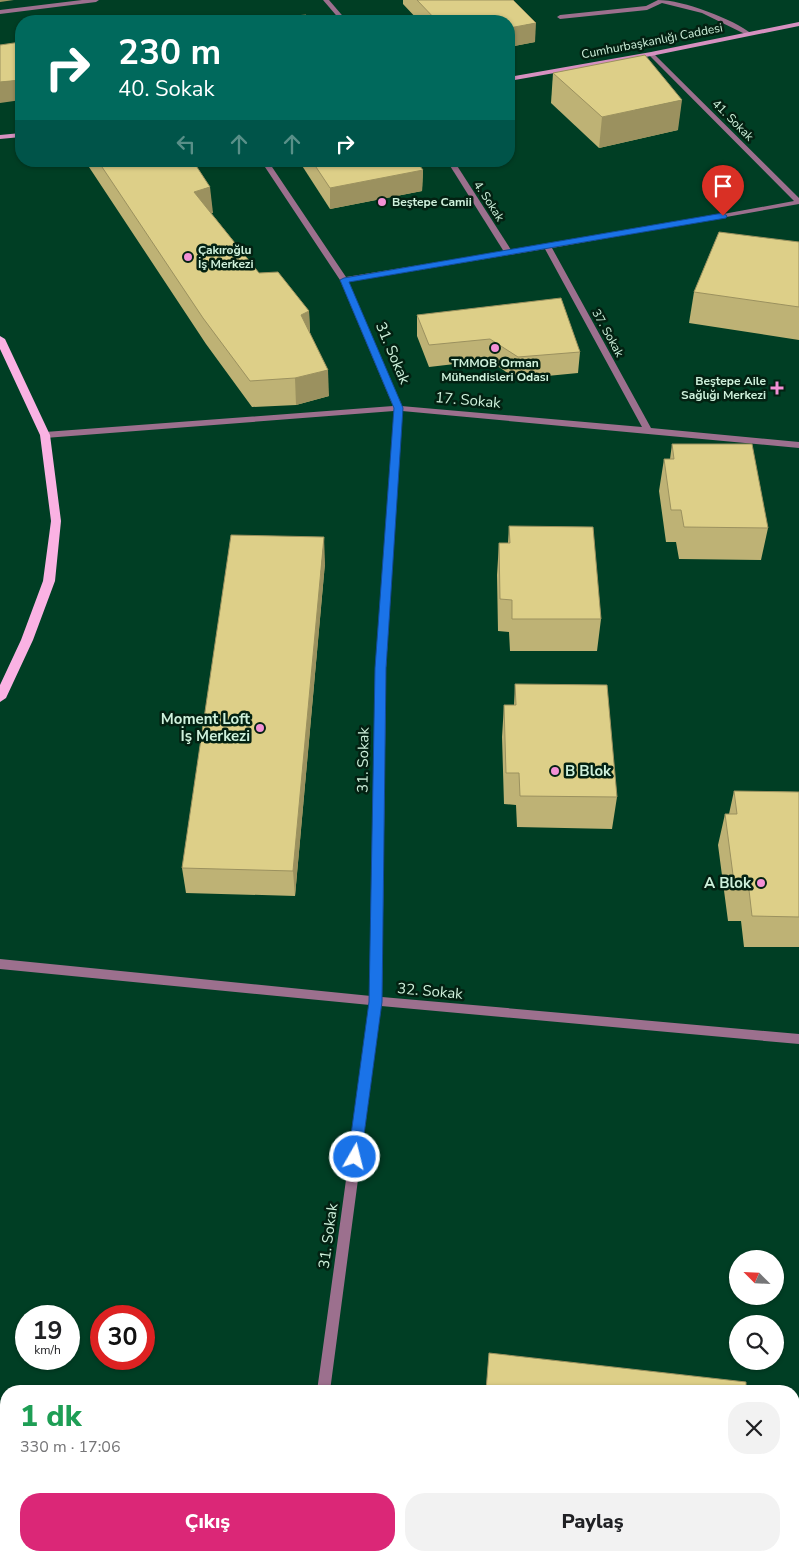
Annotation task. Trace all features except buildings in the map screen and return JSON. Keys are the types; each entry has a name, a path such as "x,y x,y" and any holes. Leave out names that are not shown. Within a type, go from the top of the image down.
{"main road":[{"name":"Cumhurbaşkanlığı Caddesi","path":"515,78 651,54 799,24"},
{"path":"0,137 15,136"},
{"path":"0,339 44,435 56,521 49,581 27,640 0,698"}],"street":[{"path":"0,12 96,0"},
{"path":"326,0 339,15"},
{"path":"560,17 647,8 663,0 704,12 749,34"},
{"name":"41. Sokak","path":"651,54 799,202"},
{"name":"31. Sokak","path":"268,167 344,280 398,408 381,668 376,1002 324,1385"},
{"name":"4. Sokak","path":"454,167 509,253"},
{"path":"344,280 548,247 799,202"},
{"name":"37. Sokak","path":"548,247 648,430"},
{"name":"17. Sokak","path":"44,435 398,408 799,445"},
{"name":"32. Sokak","path":"0,964 376,1002 799,1039"}],"place":[{"name":"Beştepe Camii","path":"382,202"},
{"name":"Çakıroğlu İş Merkezi","path":"188,257"},
{"name":"TMMOB Orman Mühendisleri Odası","path":"495,348"},
{"name":"Beştepe Aile Sağlığı Merkezi","path":"777,388"},
{"name":"Moment Loft İş Merkezi","path":"260,728"},
{"name":"B Blok","path":"555,771"},
{"name":"A Blok","path":"761,883"}],"route":[{"path":"355,1157 376,1002 381,668 398,408 344,280 723,216"}]}
